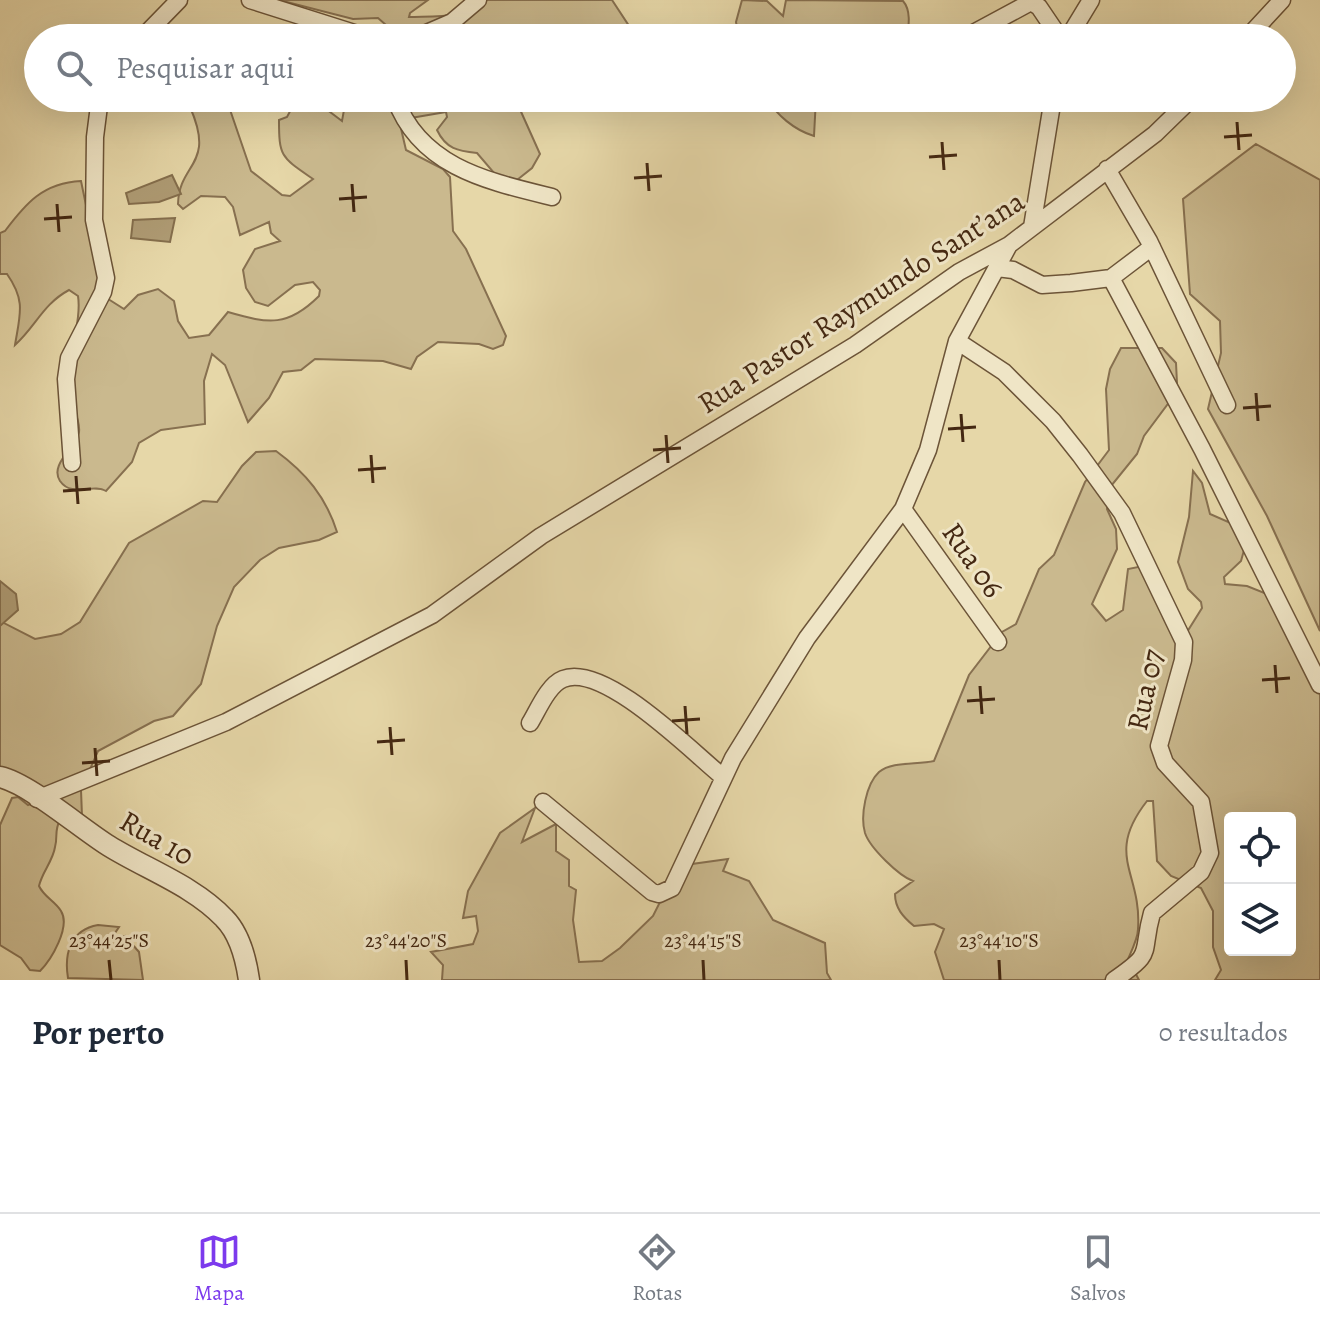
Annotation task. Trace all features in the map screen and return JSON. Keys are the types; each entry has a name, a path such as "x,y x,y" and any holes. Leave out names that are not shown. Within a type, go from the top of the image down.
{"street":[{"path":"156,24 179,0"},
{"path":"250,0 326,24"},
{"path":"447,24 478,0"},
{"path":"1076,24 1091,0"},
{"path":"1260,24 1282,0"},
{"path":"990,24 1031,2 1039,7 1051,24"},
{"path":"72,463 66,379 69,358 103,292 106,278 94,220 98,112"},
{"path":"402,112 412,133 447,164 471,176 552,197"},
{"path":"1032,227 1051,112"},
{"name":"Rua Pastor Raymundo Sant’ana","path":"37,799 226,722 432,615 541,536 855,345 959,272 1009,245 1155,134 1178,112"},
{"path":"1107,169 1152,247 1227,405"},
{"path":"543,802 652,892 659,894 672,888 723,777 807,638 903,509 928,450 957,341 1009,245"},
{"path":"997,268 1013,270 1042,285 1111,278 1152,247"},
{"path":"1111,278 1202,449 1320,685"},
{"name":"Rua 07","path":"957,341 1004,372 1025,391 1080,455 1122,513 1184,642 1183,660 1160,733 1159,746 1165,763 1201,802 1210,853 1201,872 1152,913 1147,951 1142,960 1114,980"},
{"name":"Rua 06","path":"903,509 998,642"},
{"path":"530,723 554,684 565,678 595,680 618,692 723,777"},
{"name":"Rua 10","path":"0,777 108,846 203,900 226,919 238,939 249,980"}],"shaded area":[{"path":"279,0 428,0 409,17 460,13 486,0 612,0 628,24 385,24 378,18 353,19"},
{"path":"742,0 767,1 783,16 786,0 903,1 909,23 736,24"},
{"path":"192,112 231,112 251,171 282,195 290,196 313,179 294,166 281,149 279,120 290,112 330,112 342,121 344,112 446,112 399,120 406,150 443,169 450,177 453,231 466,249 506,336 503,345 493,349 479,344 438,342 417,357 411,369 383,361 315,359 301,370 283,372 269,398 248,422 225,365 212,354 204,381 205,424 161,430 139,443 132,462 106,491 70,489 60,481 58,468 79,432 69,389 78,296 69,290 60,296 15,345 20,316 19,300 7,274 0,274 0,233 37,196 56,186 81,181 105,297 124,309 138,295 158,289 174,301 178,321 189,338 209,335 228,312 255,319 277,320 297,313 319,296 320,290 313,282 295,285 268,306 255,302 246,288 243,270 255,249 280,241 271,233 269,222 240,235 233,207 225,197 201,196 183,209 178,204 184,179 198,153 197,126"},
{"path":"446,112 521,112 540,154 532,168 512,184 500,180 477,153 458,150 444,141 437,130 447,117"},
{"path":"777,112 815,112 814,136 800,130"},
{"path":"1256,144 1320,180 1320,631 1267,516 1208,409 1221,353 1220,321 1190,294 1183,199"},
{"path":"172,175 181,194 159,202 129,204 126,193"},
{"path":"175,218 170,242 131,238 133,220"},
{"path":"1121,348 1162,348 1176,363 1177,383 1170,401 1144,436 1137,454 1111,486 1107,509 1116,529 1117,549 1092,604 1106,621 1123,610 1128,569 1148,565 1187,632 1202,608 1201,602 1188,589 1178,562 1189,517 1193,471 1202,483 1210,514 1233,524 1246,543 1241,561 1224,577 1225,584 1247,586 1267,594 1320,686 1320,980 1215,980 1221,970 1213,947 1213,911 1201,888 1171,876 1157,861 1153,801 1147,801 1134,820 1126,851 1138,909 1138,933 1128,959 1139,980 944,980 935,952 944,929 934,924 914,926 903,916 896,904 895,894 913,881 886,861 865,833 865,801 874,777 891,766 934,761 969,675 1002,632 1016,624 1039,569 1054,555 1085,482 1109,450 1106,389 1110,369"},
{"path":"276,451 314,487 337,532 319,540 279,548 260,560 234,587 217,626 201,684 173,716 154,721 98,751 81,790 82,816 60,820 54,852 39,886 61,911 62,934 40,971 30,970 21,958 0,945 0,825 12,798 18,797 28,805 39,801 0,768 0,621 35,639 61,634 80,622 129,543 203,501 217,502 242,466 256,452"},
{"path":"0,581 16,594 18,610 0,626"},
{"path":"535,808 522,842 556,824 556,851 569,860 569,886 576,890 573,920 579,962 602,961 620,948 653,916 663,896 692,864 728,859 723,871 749,881 773,920 825,943 827,973 831,980 442,980 443,965 431,952 473,944 478,931 476,916 463,918 468,891 500,833"},
{"path":"98,925 119,927 113,936 115,939 125,936 139,952 143,980 68,978 67,960 71,944 81,932"}]}
